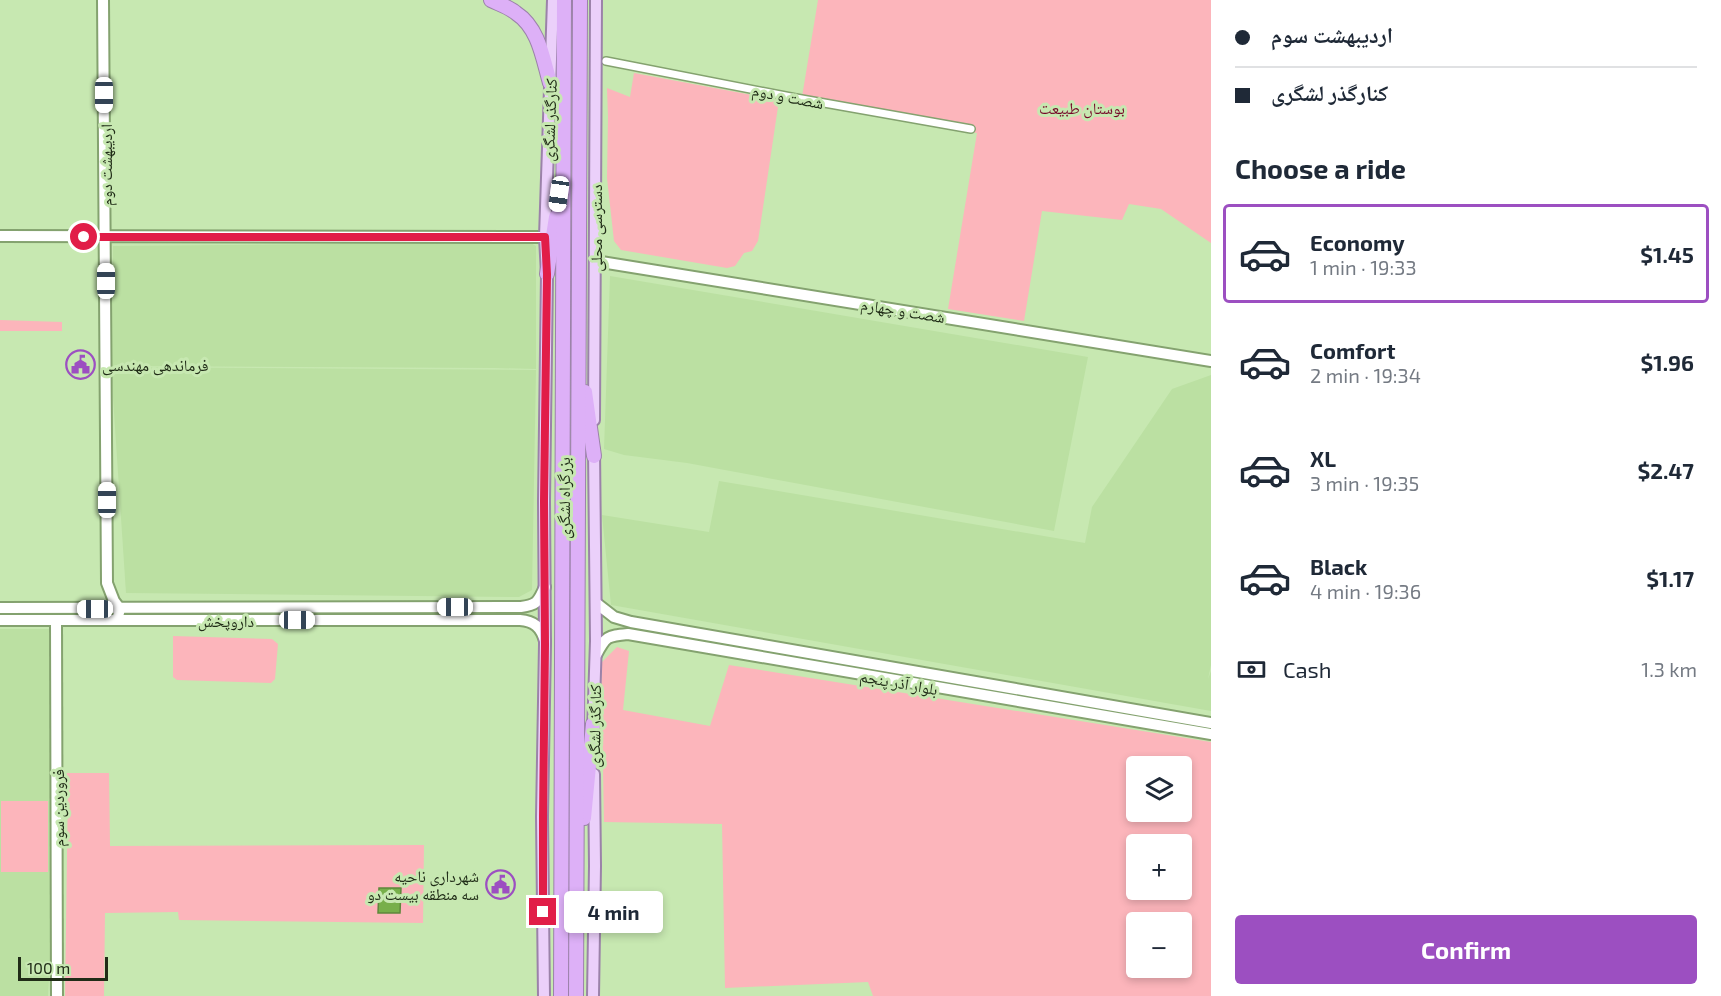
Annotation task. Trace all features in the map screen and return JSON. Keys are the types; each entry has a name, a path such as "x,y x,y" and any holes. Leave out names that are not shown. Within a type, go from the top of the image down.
{"highway":[{"path":"491,0 518,13 528,23 536,36 550,83"},
{"name":"بزرگراه لشگری","path":"561,996 564,0"},
{"name":"بزرگراه لشگری","path":"576,996 579,0"},
{"path":"547,274 563,161"},
{"path":"578,322 594,456"},
{"path":"576,879 593,724"}],"main road":[{"name":"کنارگذر لشگری","path":"544,996 544,501 547,274 545,237 553,0"},
{"name":"دسترسی محلی","path":"594,456 596,0"},
{"name":"کنارگذر لشگری","path":"593,996 595,866 593,724 596,655 594,456"}],"street":[{"name":"اردیبهشت دوم","path":"95,609 107,583 103,0"},
{"name":"شصت و دوم","path":"606,61 971,129"},
{"path":"0,236 545,237"},
{"name":"شصت و چهارم","path":"595,261 1211,361"},
{"name":"اردیبهشت دوم","path":"107,583 120,609"},
{"path":"545,587 538,602 531,606 521,607 524,612 520,620 527,620 538,626 542,631 545,644"},
{"name":"بلوار آذر پنجم","path":"596,603 614,617 631,622 1211,723"},
{"name":"داروپخش","path":"0,608 521,607"},
{"path":"117,620 120,609"},
{"name":"داروپخش","path":"0,620 520,620"},
{"name":"فروردین سوم","path":"56,621 57,996"},
{"name":"بلوار آذر پنجم","path":"596,655 604,640 628,634 1211,734"}],"shaded area":[{"path":"529,242 536,246 536,369 111,366 113,246"},
{"path":"610,276 1088,357 1054,531 687,463 624,455 604,449"},
{"path":"111,367 536,370 532,590 519,597 126,593"},
{"path":"1211,375 1211,665 1208,679 1211,671 1211,711 611,605 602,515 709,532 719,481 1085,543 1092,507 1172,389"},
{"path":"0,629 52,629 55,873 48,996 0,996"},
{"path":"379,888 401,888 400,913 378,913"}],"green space":[{"name":"بوستان طبیعت","path":"818,0 1211,0 1211,243 1161,209 1129,204 1122,220 1042,211 1024,321 948,309 977,133 801,103"},
{"path":"634,73 779,100 758,241 752,251 744,253 735,266 727,268 621,250 614,241 607,178 607,88 630,97"},
{"path":"0,320 62,322 62,331 0,331"},
{"path":"173,636 272,639 278,644 275,679 271,683 177,680 173,677"},
{"path":"617,647 629,651 623,710 710,726 729,665 1211,742 1211,996 873,996 868,982 725,988 722,824 604,822 601,663"},
{"path":"65,773 109,773 110,846 424,845 423,923 179,920 178,912 105,913 104,996 65,996 68,786"},
{"path":"1,801 48,801 48,872 1,872"}],"place":[{"name":"فرماندهی مهندسی","path":"81,364"},
{"name":"شهرداری ناحیه سه منطقه بیست دو","path":"500,884"}],"route":[{"path":"84,237 545,237 547,274 543,912"}]}
